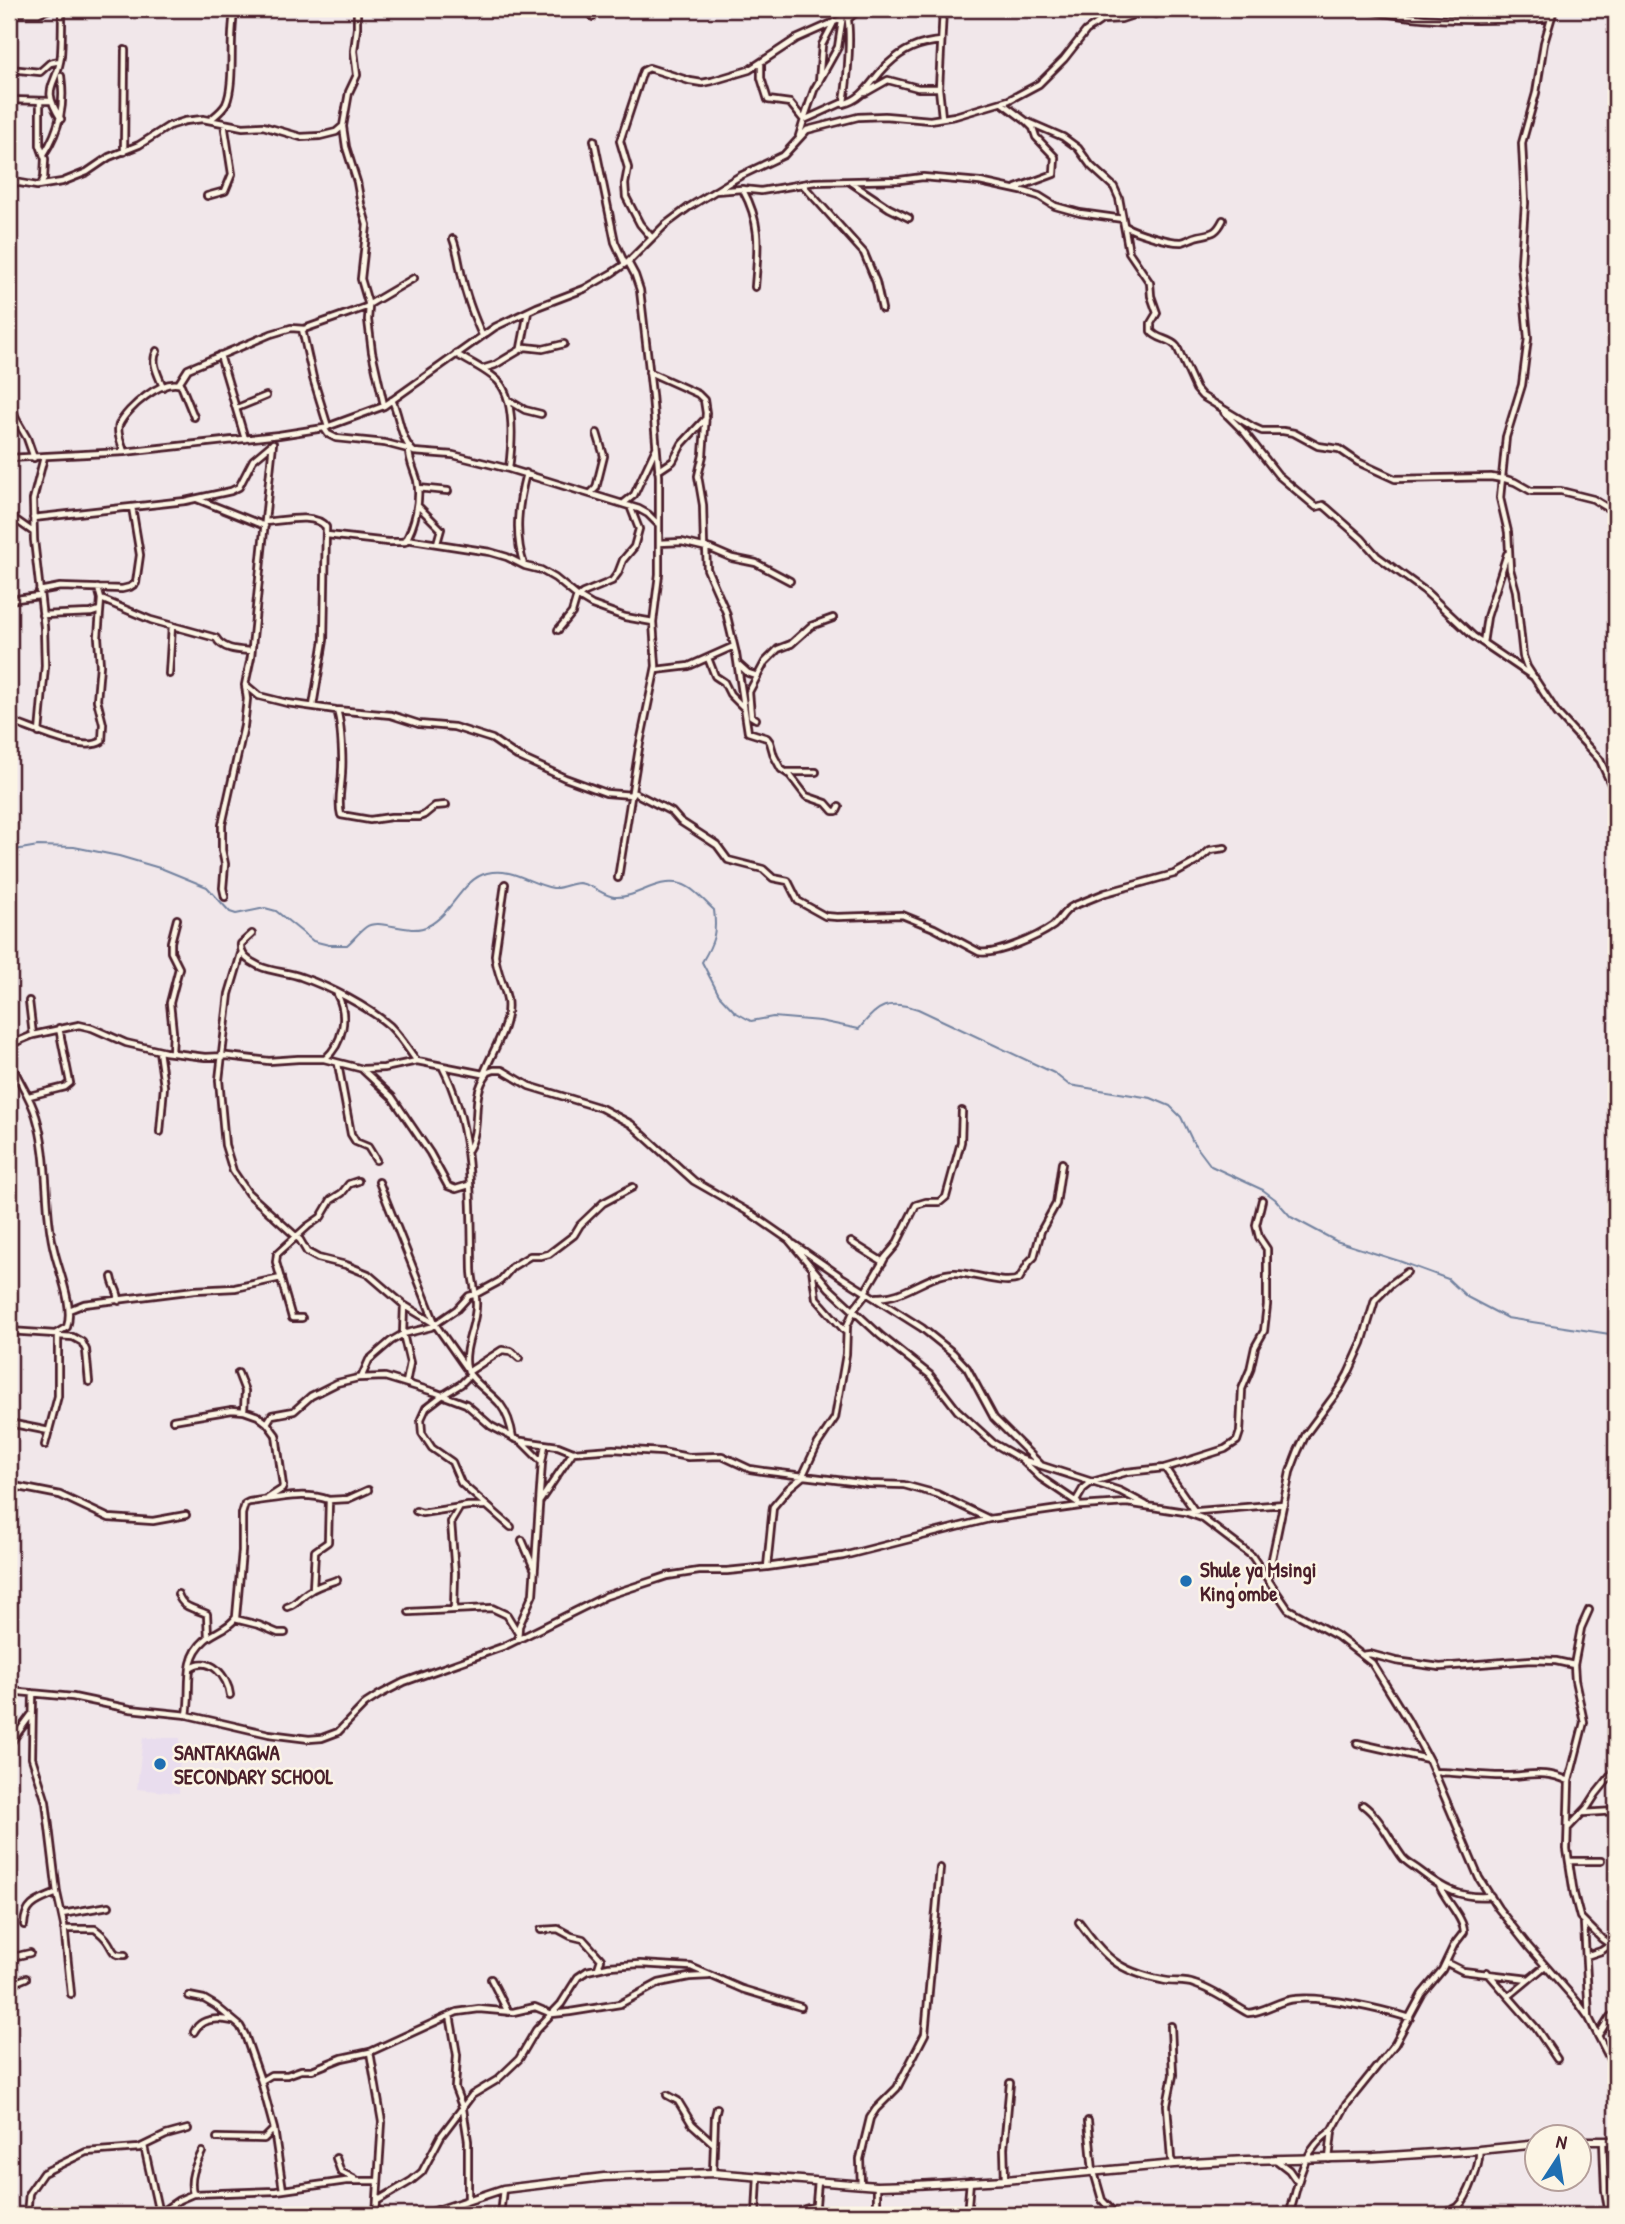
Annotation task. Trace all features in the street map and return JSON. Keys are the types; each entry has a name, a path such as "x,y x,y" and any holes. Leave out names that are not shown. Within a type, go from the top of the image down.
{"street":[{"path":"9,13 39,13 49,9"},
{"path":"61,119 50,101 51,84 60,61 62,9"},
{"path":"209,120 224,107 228,94 230,31 234,9"},
{"path":"357,9 354,59 357,72 349,92 343,126 367,225 360,272 368,306 372,352 384,405"},
{"path":"587,9 593,17"},
{"path":"842,104 848,77 848,19 844,9"},
{"path":"799,137 818,83 838,47 844,9"},
{"path":"848,19 860,9"},
{"path":"942,117 939,88 943,9"},
{"path":"9,458 124,452 326,428 384,405 482,335 528,311 584,289 626,263 682,212 713,192 784,155 799,137 813,127 858,117 885,116 930,120 1001,103 1039,84 1065,59 1086,31 1102,20 1121,19 1145,11 1156,14 1162,9"},
{"path":"1364,9 1448,20 1552,17"},
{"path":"1554,9 1522,143 1525,203 1521,263 1528,338 1522,385 1506,437 1500,498 1508,532 1510,569 1516,591 1523,656 1567,727 1600,760 1616,795"},
{"path":"652,238 640,225 626,197 627,163 620,141 643,71 649,68 676,78 702,83 749,70 783,46 841,19"},
{"path":"818,83 821,45 834,23"},
{"path":"804,120 849,103 863,93 886,66 907,50 923,43 941,41"},
{"path":"124,152 125,50"},
{"path":"9,69 40,72 50,63 60,61"},
{"path":"761,64 761,78 768,100 790,103 804,120"},
{"path":"44,154 61,119 61,76"},
{"path":"863,93 870,92 888,80 918,88 939,88"},
{"path":"9,100 50,101"},
{"path":"40,101 40,145 46,159 41,186"},
{"path":"1001,103 1026,121 1033,128 1036,137 1055,157 1054,174 1013,189"},
{"path":"9,181 41,186 74,178 106,159 139,145 172,124 193,120 209,120 243,127 271,127 301,137 336,132 343,126"},
{"path":"1026,121 1063,136 1078,148 1091,166 1114,187 1119,198 1129,252 1150,283 1152,302 1157,313 1151,323 1151,331 1156,336 1174,343 1202,396 1243,423 1262,431 1294,433 1318,446 1341,450 1395,479 1491,477 1515,482 1531,491 1561,491 1593,499 1616,513"},
{"path":"207,196 225,191 232,178 228,139 223,122"},
{"path":"594,140 615,242 635,275 640,290 658,471 659,574 653,622 656,670 639,748 634,794 618,878"},
{"path":"713,192 742,189 761,191 849,181 923,177 1013,189 1039,196 1062,208 1123,222 1137,233 1184,242 1217,230 1223,220"},
{"path":"849,181 909,218"},
{"path":"803,185 864,253 876,282 882,309"},
{"path":"742,189 756,222 758,240 755,287"},
{"path":"453,239 466,292 482,335"},
{"path":"124,452 119,426 142,398 163,387 179,383 188,369 271,334 291,328 302,329 368,306 414,278"},
{"path":"521,349 528,311"},
{"path":"302,329 328,434 336,438 409,448 414,452 453,456 526,473 630,506 648,514 658,525"},
{"path":"481,369 521,349 543,349 564,344"},
{"path":"158,351 153,357 163,387"},
{"path":"456,354 502,385 513,432 509,469"},
{"path":"220,355 245,439"},
{"path":"649,372 698,394 704,400 706,418 698,476 704,505 705,547 708,569 726,612 734,646 748,732 763,736 770,742 781,769 806,796 826,803 833,811 837,811 839,807"},
{"path":"179,383 184,389 194,417"},
{"path":"237,408 266,396"},
{"path":"327,535 405,542 417,505 418,488 409,448 392,400"},
{"path":"507,400 541,415"},
{"path":"11,401 34,458"},
{"path":"1219,407 1245,433 1278,475 1316,507 1326,506 1377,556 1425,591 1483,643 1536,679"},
{"path":"658,471 673,461 682,444 706,418"},
{"path":"590,494 596,488 604,456 597,433"},
{"path":"33,518 196,499 239,487 256,457 279,435"},
{"path":"225,897 222,825 244,726 246,685 273,443"},
{"path":"622,503 629,501 634,495 656,447"},
{"path":"39,733 45,666 33,518 34,492 44,457"},
{"path":"525,566 520,554 517,521 526,473"},
{"path":"418,488 448,491"},
{"path":"196,499 265,524 298,519 319,520 326,527 324,640 313,706"},
{"path":"417,505 441,528 437,543"},
{"path":"558,630 572,613 577,597 612,581 623,560 634,547 639,529 630,506"},
{"path":"9,600 60,587 131,587 136,583 140,555 132,508"},
{"path":"9,515 33,533"},
{"path":"406,539 499,554 541,570 577,597 616,614 653,622"},
{"path":"659,543 682,542 705,547 756,564 790,581"},
{"path":"1483,643 1487,617 1508,550"},
{"path":"9,721 39,733 91,746 102,741 102,713 97,700 101,599 98,588"},
{"path":"101,599 151,620 216,638 225,647 251,651"},
{"path":"42,615 91,613 100,610"},
{"path":"756,719 751,716 748,696 765,662 778,649 791,644 811,625 833,618"},
{"path":"169,674 172,626"},
{"path":"656,670 689,666 734,646"},
{"path":"708,658 715,676 724,682 730,694 743,708"},
{"path":"738,664 748,673 757,676"},
{"path":"246,685 259,696 287,703 391,715 419,724 454,727 492,739 517,756 565,778 606,793 634,794 672,812 680,821 715,844 730,861 762,869 773,878 788,881 797,901 825,916 836,918 902,915 987,954 1017,944 1048,929 1068,908 1105,893 1174,874 1196,862 1210,850 1225,848"},
{"path":"336,710 340,721 341,815 370,820 418,817 435,806 446,805"},
{"path":"786,773 816,772"},
{"path":"468,1150 474,1136 478,1090 505,1026 507,1014 506,998 495,955 505,884"},
{"path":"172,1053 170,1003 179,968 172,955 171,942 177,919"},
{"path":"252,934 241,944 242,954 229,994 219,1085 225,1145 231,1167 248,1194 296,1237 311,1255 365,1273 404,1305 435,1324"},
{"path":"242,954 260,966 317,982 377,1017 389,1026 417,1061"},
{"path":"324,1059 333,1051 341,1037 343,1015 337,993"},
{"path":"29,1001 33,1035"},
{"path":"9,1045 59,1028 85,1026 126,1044 205,1057 223,1056 269,1061 324,1059 363,1069 417,1061 485,1073 502,1070 529,1086 601,1108 621,1118 694,1181 750,1213 922,1328 962,1361 994,1418 1042,1466"},
{"path":"29,1096 65,1087 70,1083 59,1028"},
{"path":"159,1051 164,1086 160,1132"},
{"path":"9,1058 29,1096 43,1141 53,1247 69,1310 67,1327 58,1335 59,1391 45,1445"},
{"path":"338,1064 351,1134 356,1142 368,1147 376,1160"},
{"path":"442,1066 455,1091 468,1150 472,1276 476,1294 476,1315 468,1349 468,1372"},
{"path":"363,1069 392,1097 430,1153 448,1186 456,1189 469,1185"},
{"path":"767,1567 773,1507 802,1477 817,1445 835,1418 847,1349 846,1331 853,1312 868,1294 883,1262 896,1245 916,1206 926,1202 940,1202 946,1197 961,1142 962,1111"},
{"path":"868,1294 886,1297 932,1278 954,1273 1008,1281 1019,1279 1034,1257 1041,1231 1056,1204 1062,1163"},
{"path":"302,1318 292,1318 276,1262 277,1254 321,1217 331,1200 349,1184 358,1181"},
{"path":"379,1182 435,1324 468,1372 500,1404 508,1417 513,1438"},
{"path":"361,1378 369,1360 391,1341 403,1334 435,1324 457,1309 469,1296 500,1281 512,1267 530,1256 549,1254 574,1235 580,1225 603,1203 633,1187"},
{"path":"1078,1504 1083,1489 1092,1482 1127,1472 1164,1468 1225,1449 1232,1446 1239,1437 1242,1389 1255,1347 1264,1332 1267,1305 1267,1249 1259,1237 1256,1224 1262,1200"},
{"path":"789,1240 829,1288 880,1336 930,1375 957,1410 984,1437 1021,1459 1120,1490 1147,1505"},
{"path":"851,1242 883,1262"},
{"path":"812,1267 816,1298 846,1331"},
{"path":"1267,1579 1293,1460 1306,1434 1348,1374 1362,1343 1373,1304 1381,1292 1407,1272"},
{"path":"112,1277 119,1301"},
{"path":"69,1310 84,1304 195,1290 235,1288 281,1278"},
{"path":"404,1305 403,1334 410,1363 405,1383"},
{"path":"9,1331 73,1337 82,1342 86,1350 89,1382"},
{"path":"511,1527 461,1483 452,1462 432,1448 422,1433 422,1414 431,1402 461,1384 468,1372 502,1350 511,1351 519,1357"},
{"path":"238,1373 245,1391 244,1411"},
{"path":"267,1423 272,1415 294,1411 307,1398 330,1385 361,1378 385,1377 466,1404 491,1426 521,1441 558,1446 573,1452 613,1449 693,1457 722,1456 750,1469 869,1484 904,1485 937,1494 989,1519"},
{"path":"173,1420 232,1410 258,1416 267,1423 278,1440 283,1486 267,1499"},
{"path":"9,1423 49,1431"},
{"path":"521,1441 542,1462"},
{"path":"518,1640 518,1633 532,1599 545,1445"},
{"path":"540,1501 573,1452"},
{"path":"1021,1459 1041,1478 1078,1504"},
{"path":"1164,1468 1194,1510"},
{"path":"9,1485 60,1495 108,1518 153,1521 186,1514"},
{"path":"235,1619 243,1508 250,1502 267,1499 312,1496 329,1500 348,1499 368,1490"},
{"path":"313,1589 315,1551 328,1542 329,1500"},
{"path":"9,1691 72,1697 130,1709 187,1715 269,1734 322,1738 338,1732 365,1704 390,1689 431,1671 518,1640 592,1601 667,1576 699,1571 767,1567 842,1556 989,1519 1078,1504 1147,1505 1185,1512 1202,1518 1245,1550 1258,1563 1288,1609 1337,1636 1362,1655 1380,1675 1435,1772 1473,1866 1490,1896 1589,2018 1616,2071"},
{"path":"1185,1512 1284,1504"},
{"path":"416,1511 485,1506"},
{"path":"454,1609 455,1573 451,1522 460,1507"},
{"path":"522,1540 534,1569"},
{"path":"287,1606 296,1604 301,1596 313,1589 337,1580"},
{"path":"178,1594 186,1606 207,1615 208,1637"},
{"path":"409,1612 492,1608 507,1615 518,1633"},
{"path":"1590,1610 1581,1628 1574,1665 1584,1722 1569,1781 1569,1861 1577,1911 1583,1922 1616,1949"},
{"path":"187,1715 194,1652 208,1637 235,1619 285,1633"},
{"path":"1362,1655 1370,1654 1396,1661 1440,1667 1531,1660 1574,1665"},
{"path":"190,1669 200,1664 218,1670 226,1678 230,1695"},
{"path":"33,1693 32,1758 46,1802 71,1994"},
{"path":"9,1745 31,1715"},
{"path":"1357,1743 1429,1760"},
{"path":"1567,1829 1583,1813 1616,1769"},
{"path":"1435,1772 1508,1776 1540,1773 1569,1781"},
{"path":"1363,1805 1374,1816 1404,1859 1447,1891 1467,1897 1490,1896"},
{"path":"1583,1813 1616,1811"},
{"path":"1569,1861 1601,1861"},
{"path":"861,2185 860,2158 870,2118 897,2088 925,2034 940,1868"},
{"path":"1289,2215 1305,2159 1318,2142 1332,2131 1355,2092 1386,2056 1422,1994 1447,1963 1464,1929 1462,1920 1439,1885"},
{"path":"24,1925 28,1908 57,1894"},
{"path":"62,1914 109,1906"},
{"path":"1079,1922 1101,1952 1119,1965 1164,1981 1190,1982 1248,2013 1295,1999 1339,2002 1410,2018"},
{"path":"1583,1922 1589,2018"},
{"path":"64,1929 95,1928 113,1952 119,1956 125,1955"},
{"path":"541,1930 558,1929 586,1941 601,1959 598,1969"},
{"path":"1586,1956 1616,1941"},
{"path":"9,1958 30,1953"},
{"path":"1447,1963 1463,1970 1530,1979"},
{"path":"377,2201 417,2176 448,2126 472,2095 497,2080 513,2066 524,2053 536,2030 568,1996 582,1974 620,1965 667,1964 699,1969 742,1989 801,2007"},
{"path":"1509,1996 1545,1966"},
{"path":"1487,1972 1536,2028 1558,2059"},
{"path":"261,2081 271,2075 287,2076 370,2052 464,2010 508,2012 535,2007 552,2014 620,2004 659,1983 710,1976"},
{"path":"9,1985 26,1978"},
{"path":"491,1979 508,2012"},
{"path":"189,1996 209,2001 234,2021 245,2035 274,2129 283,2190"},
{"path":"450,2015 457,2055 455,2088 463,2109 468,2141 468,2200"},
{"path":"1597,2037 1610,2017 1616,2015"},
{"path":"194,2032 200,2024 213,2019 234,2021"},
{"path":"1171,2026 1172,2075 1168,2114 1171,2159 1174,2164"},
{"path":"370,2052 382,2122 376,2215"},
{"path":"1005,2180 1004,2148 1010,2083"},
{"path":"667,2095 678,2101 692,2124 713,2144"},
{"path":"713,2173 717,2108"},
{"path":"1088,2121 1093,2172 1102,2200 1116,2215"},
{"path":"27,2215 29,2193 43,2173 86,2152 144,2146 166,2135 188,2129"},
{"path":"217,2138 264,2139 271,2135 274,2129"},
{"path":"1329,2159 1332,2131"},
{"path":"1594,2141 1616,2141"},
{"path":"1603,2141 1609,2215"},
{"path":"424,2215 503,2189 604,2177 713,2173 877,2186 1005,2180 1174,2164 1329,2159 1524,2145"},
{"path":"144,2146 158,2215 193,2194 283,2190 358,2180 377,2181"},
{"path":"1437,2215 1461,2204 1473,2178 1480,2156 1479,2150"},
{"path":"193,2194 193,2172 202,2152"},
{"path":"336,2158 341,2172 358,2180"},
{"path":"1275,2159 1289,2170 1297,2181"},
{"path":"756,2215 758,2175"},
{"path":"815,2215 818,2181"},
{"path":"967,2215 970,2181"},
{"path":"877,2186 877,2215"},
{"path":"500,2215 503,2189"},
{"path":"800,2215 804,2209 816,2206"}],"shaded area":[{"name":"SANTAKAGWA SECONDARY SCHOOL","path":"143,1738 180,1738 179,1793 137,1789"}],"waterway":[{"path":"9,851 38,846 74,847 119,856 163,869 207,887 230,912 236,914 265,908 276,911 313,941 329,945 347,945 372,924 412,929 428,926 444,913 471,882 487,873 505,872 553,888 584,884 614,897 631,895 663,883 681,884 694,891 714,910 714,937 702,962 719,995 735,1012 751,1021 773,1017 820,1021 859,1029 872,1014 884,1006 899,1005 918,1009 1054,1073 1069,1085 1151,1098 1170,1106 1181,1117 1193,1142 1211,1166 1263,1190 1291,1217 1336,1241 1448,1279 1467,1297 1507,1318 1616,1335"}],"place":[{"name":"Shule ya Msingi King'ombe","path":"1186,1581"},
{"name":"SANTAKAGWA SECONDARY SCHOOL","path":"160,1764"}]}
